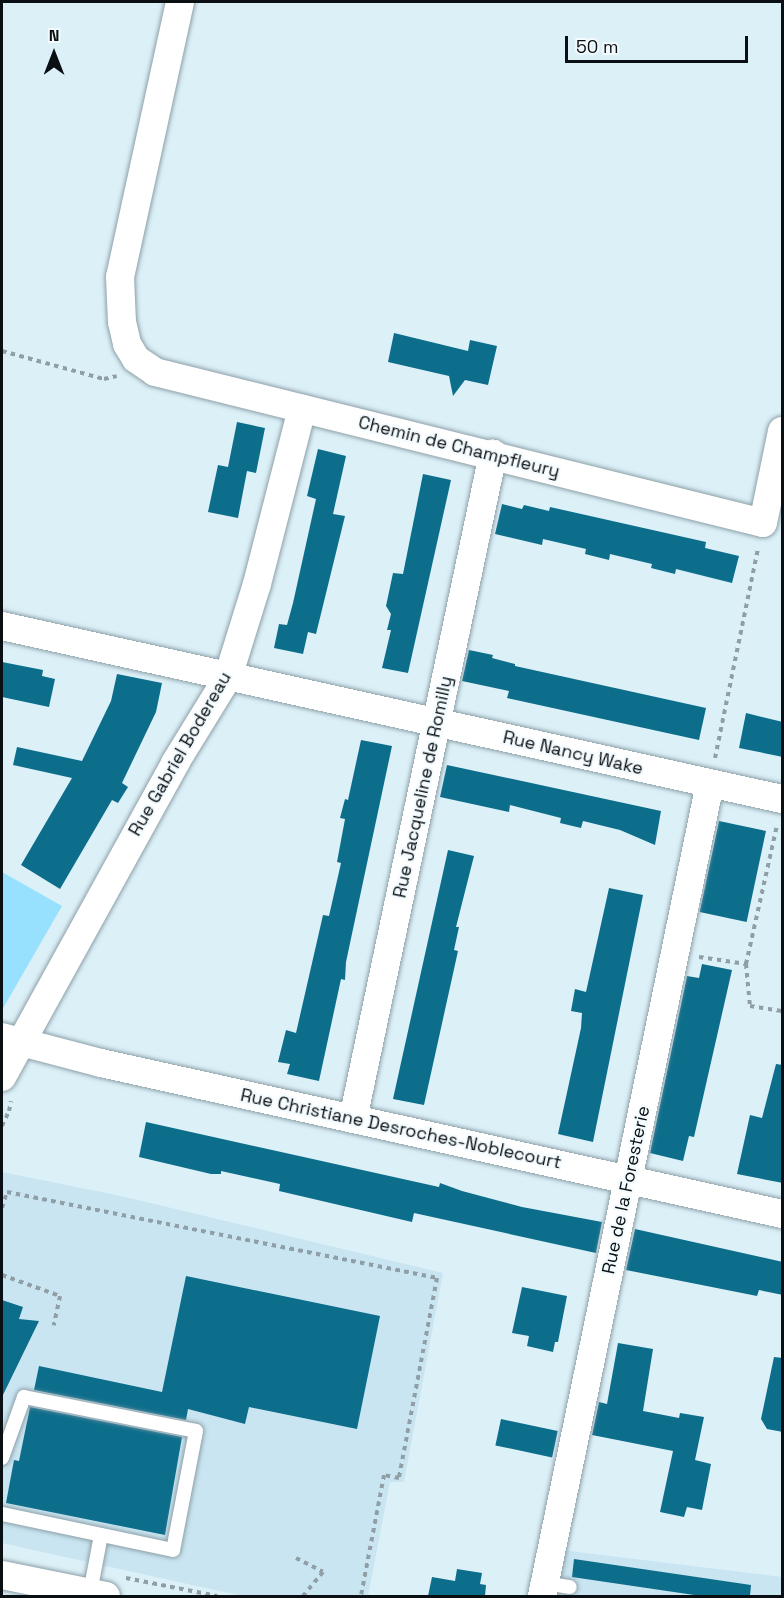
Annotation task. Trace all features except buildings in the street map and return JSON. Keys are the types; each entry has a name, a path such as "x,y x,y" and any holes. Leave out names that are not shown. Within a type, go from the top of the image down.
{"street":[{"path":"145,366 127,344 122,322 120,277 180,2"},
{"name":"Chemin de Champfleury","path":"145,366 302,409 493,454 763,523"},
{"name":"Rue Gabriel Bodereau","path":"2,1077 10,1039 228,677 257,584 302,409"},
{"path":"763,523 783,431"},
{"name":"Rue Jacqueline de Romilly","path":"353,1119 493,454"},
{"name":"Rue Nancy Wake","path":"2,626 710,783 781,806"},
{"name":"Rue de la Foresterie","path":"552,1589 628,1180 710,783"},
{"name":"Rue Christiane Desroches-Noblecourt","path":"10,1039 101,1063 783,1214"},
{"path":"2,1575 98,1595"}],"lane":[{"path":"2,1458 24,1397 196,1431 173,1550 2,1514"},
{"path":"98,1595 101,1536"}],"path":[{"path":"2,351 104,379 145,366"},
{"path":"710,783 763,523"},
{"path":"781,806 746,964 750,1006 783,1011"},
{"path":"675,953 746,964"},
{"path":"2,1208 7,1192 436,1278 399,1478 384,1475 362,1596"},
{"path":"2,1275 60,1296 54,1324"},
{"path":"296,1558 323,1572 303,1596"}],"shaded area":[{"path":"2,872 62,906 2,1010"},
{"path":"2,1172 121,1196 443,1273 404,1482 390,1482 368,1596 242,1596 2,1543"},
{"path":"561,1550 782,1577 782,1596 549,1596"}]}
